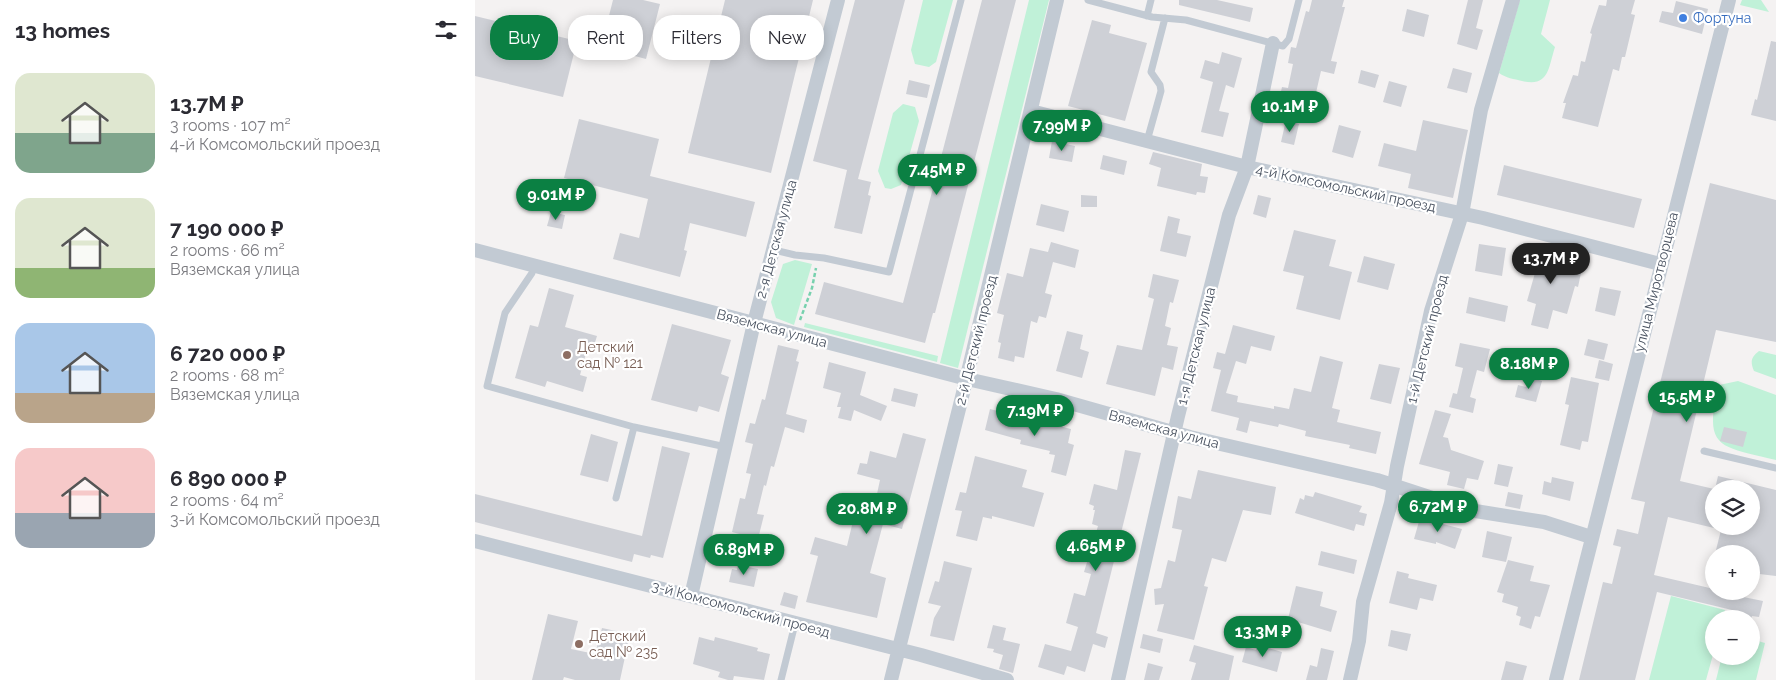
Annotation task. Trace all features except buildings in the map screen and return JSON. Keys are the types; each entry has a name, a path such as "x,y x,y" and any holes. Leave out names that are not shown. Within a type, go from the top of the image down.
{"street":[{"name":"2-я Детская улица","path":"691,596 755,323 838,0"},
{"name":"2-й Детский проезд","path":"891,680 967,379 1057,0"},
{"name":"1-й Детский проезд","path":"1350,680 1359,641 1363,602 1391,503 1431,310 1462,214 1481,110 1513,0"},
{"name":"улица Миротворцева","path":"1556,680 1660,264 1729,0"},
{"name":"1-я Детская улица","path":"1118,680 1175,432 1229,215 1247,167 1273,43"},
{"name":"4-й Комсомольский проезд","path":"1031,111 1247,167 1462,214 1660,264"},
{"name":"Вяземская улица","path":"475,250 967,379 1056,399 1175,432 1394,484 1469,510 1544,522 1591,537"},
{"name":"3-й Комсомольский проезд","path":"475,541 899,649 1007,680"}],"lane":[{"path":"774,250 889,272 961,0"},
{"path":"1088,0 1147,16 1186,20 1283,46 1287,44 1299,0"},
{"path":"1147,16 1151,0"},
{"path":"1147,141 1161,88 1151,72 1165,18"},
{"path":"534,265 532,273 505,313 487,386 634,427 726,446"},
{"path":"616,498 634,427"},
{"path":"1704,451 1776,468"},
{"path":"781,680 795,624"}],"path":[{"path":"795,334 812,288 818,257"}],"green space":[{"path":"923,0 953,0 936,62 929,67 915,64 911,50"},
{"path":"1029,0 1049,0 958,368 940,363"},
{"path":"1520,0 1550,0 1541,34 1555,47 1549,69 1542,79 1538,81 1522,81 1499,73"},
{"path":"1742,0 1761,0 1769,12 1740,5"},
{"path":"903,104 915,107 919,121 901,185 891,189 885,188 878,171 893,113"},
{"path":"795,260 812,264 794,325 776,318 771,302 783,264"},
{"path":"805,323 938,356 937,362 804,327"},
{"path":"1759,351 1776,355 1776,379 1754,371 1752,360"},
{"path":"1738,381 1776,395 1776,460 1741,452 1729,447 1721,442 1715,434 1713,422 1714,406 1719,385"},
{"path":"1671,596 1725,610 1705,610 1705,665 1710,665 1706,680 1649,680"},
{"path":"1760,642 1765,643 1760,664"},
{"path":"1720,665 1760,665 1756,680 1716,680"}],"place":[{"name":"Фортуна","path":"1683,18"},
{"name":"Детский сад № 121","path":"567,355"},
{"name":"Детский сад № 235","path":"579,644"}]}
